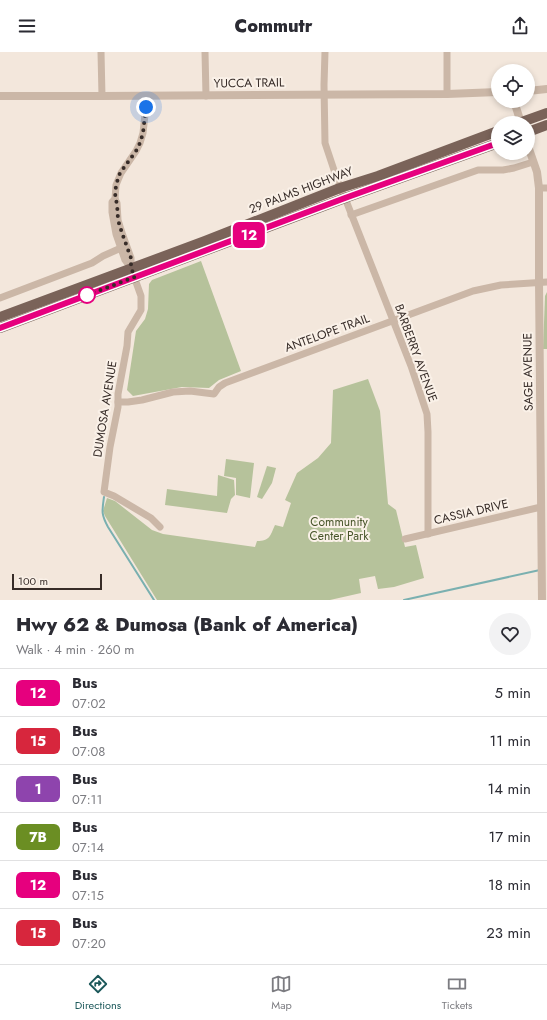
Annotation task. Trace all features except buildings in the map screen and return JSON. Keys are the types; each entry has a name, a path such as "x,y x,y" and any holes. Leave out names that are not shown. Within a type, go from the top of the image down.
{"main road":[{"path":"535,117 547,113"},
{"path":"535,129 547,125"},
{"name":"29 PALMS HIGHWAY","path":"0,328 205,241 340,188 378,176 491,134"},
{"name":"29 PALMS HIGHWAY","path":"0,317 345,198 491,146"}],"street":[{"path":"101,52 102,96"},
{"path":"205,52 206,96"},
{"path":"324,52 324,95"},
{"path":"447,52 447,94"},
{"path":"535,90 547,89"},
{"name":"YUCCA TRAIL","path":"0,96 206,96 491,92"},
{"name":"BARBERRY AVENUE","path":"324,95 325,143 340,188 411,366 427,414 428,534"},
{"name":"DUMOSA AVENUE","path":"147,96 143,133 136,151 120,173 116,185 115,199 117,203 118,220 131,258 133,272 141,296 141,310 128,332 127,346 118,394 118,407 104,492 114,496 151,518 160,527"},
{"path":"352,215 478,170 503,170 533,162"},
{"name":"SAGE AVENUE","path":"533,162 543,188 541,507 544,536 542,559 542,600"},
{"name":"DUMOSA AVENUE","path":"115,199 112,202 112,212 116,234 125,260 133,272"},
{"path":"0,298 92,263 121,248"},
{"name":"ANTELOPE TRAIL","path":"118,402 142,400 173,392 190,391 214,394 219,387 226,383 473,290 501,285 543,282"},
{"name":"CASSIA DRIVE","path":"405,539 541,507"}],"green space":[{"path":"201,261 241,371 219,380 209,388 182,387 133,396 127,390 136,331 145,319 148,309 149,284 152,280"},
{"path":"547,292 547,349 543,349 545,296"},
{"name":"Community Center Park","path":"368,379 380,411 388,504 396,510 405,547 416,545 424,578 394,587 378,589 375,576 359,579 361,593 330,600 157,600 105,516 103,511 107,498 115,501 152,530 163,534 255,547 257,541 265,540 269,537 275,525 283,527 291,503 285,500 297,473 318,458 331,443 333,390"},
{"path":"226,459 254,463 250,498 236,495 236,478 224,476"},
{"path":"267,466 276,468 272,483 262,499 257,497"},
{"path":"218,475 234,480 235,495 231,499 227,513 165,505 167,489 217,496"}],"waterway":[{"path":"104,497 104,519 154,600"},
{"path":"404,600 540,570"}],"bus line":[{"name":"12","path":"0,328 345,198 491,146"}],"route":[{"path":"87,295 135,277 131,268 131,258 118,220 117,203 115,199 116,185 120,173 140,143 143,133 146,107"}]}
